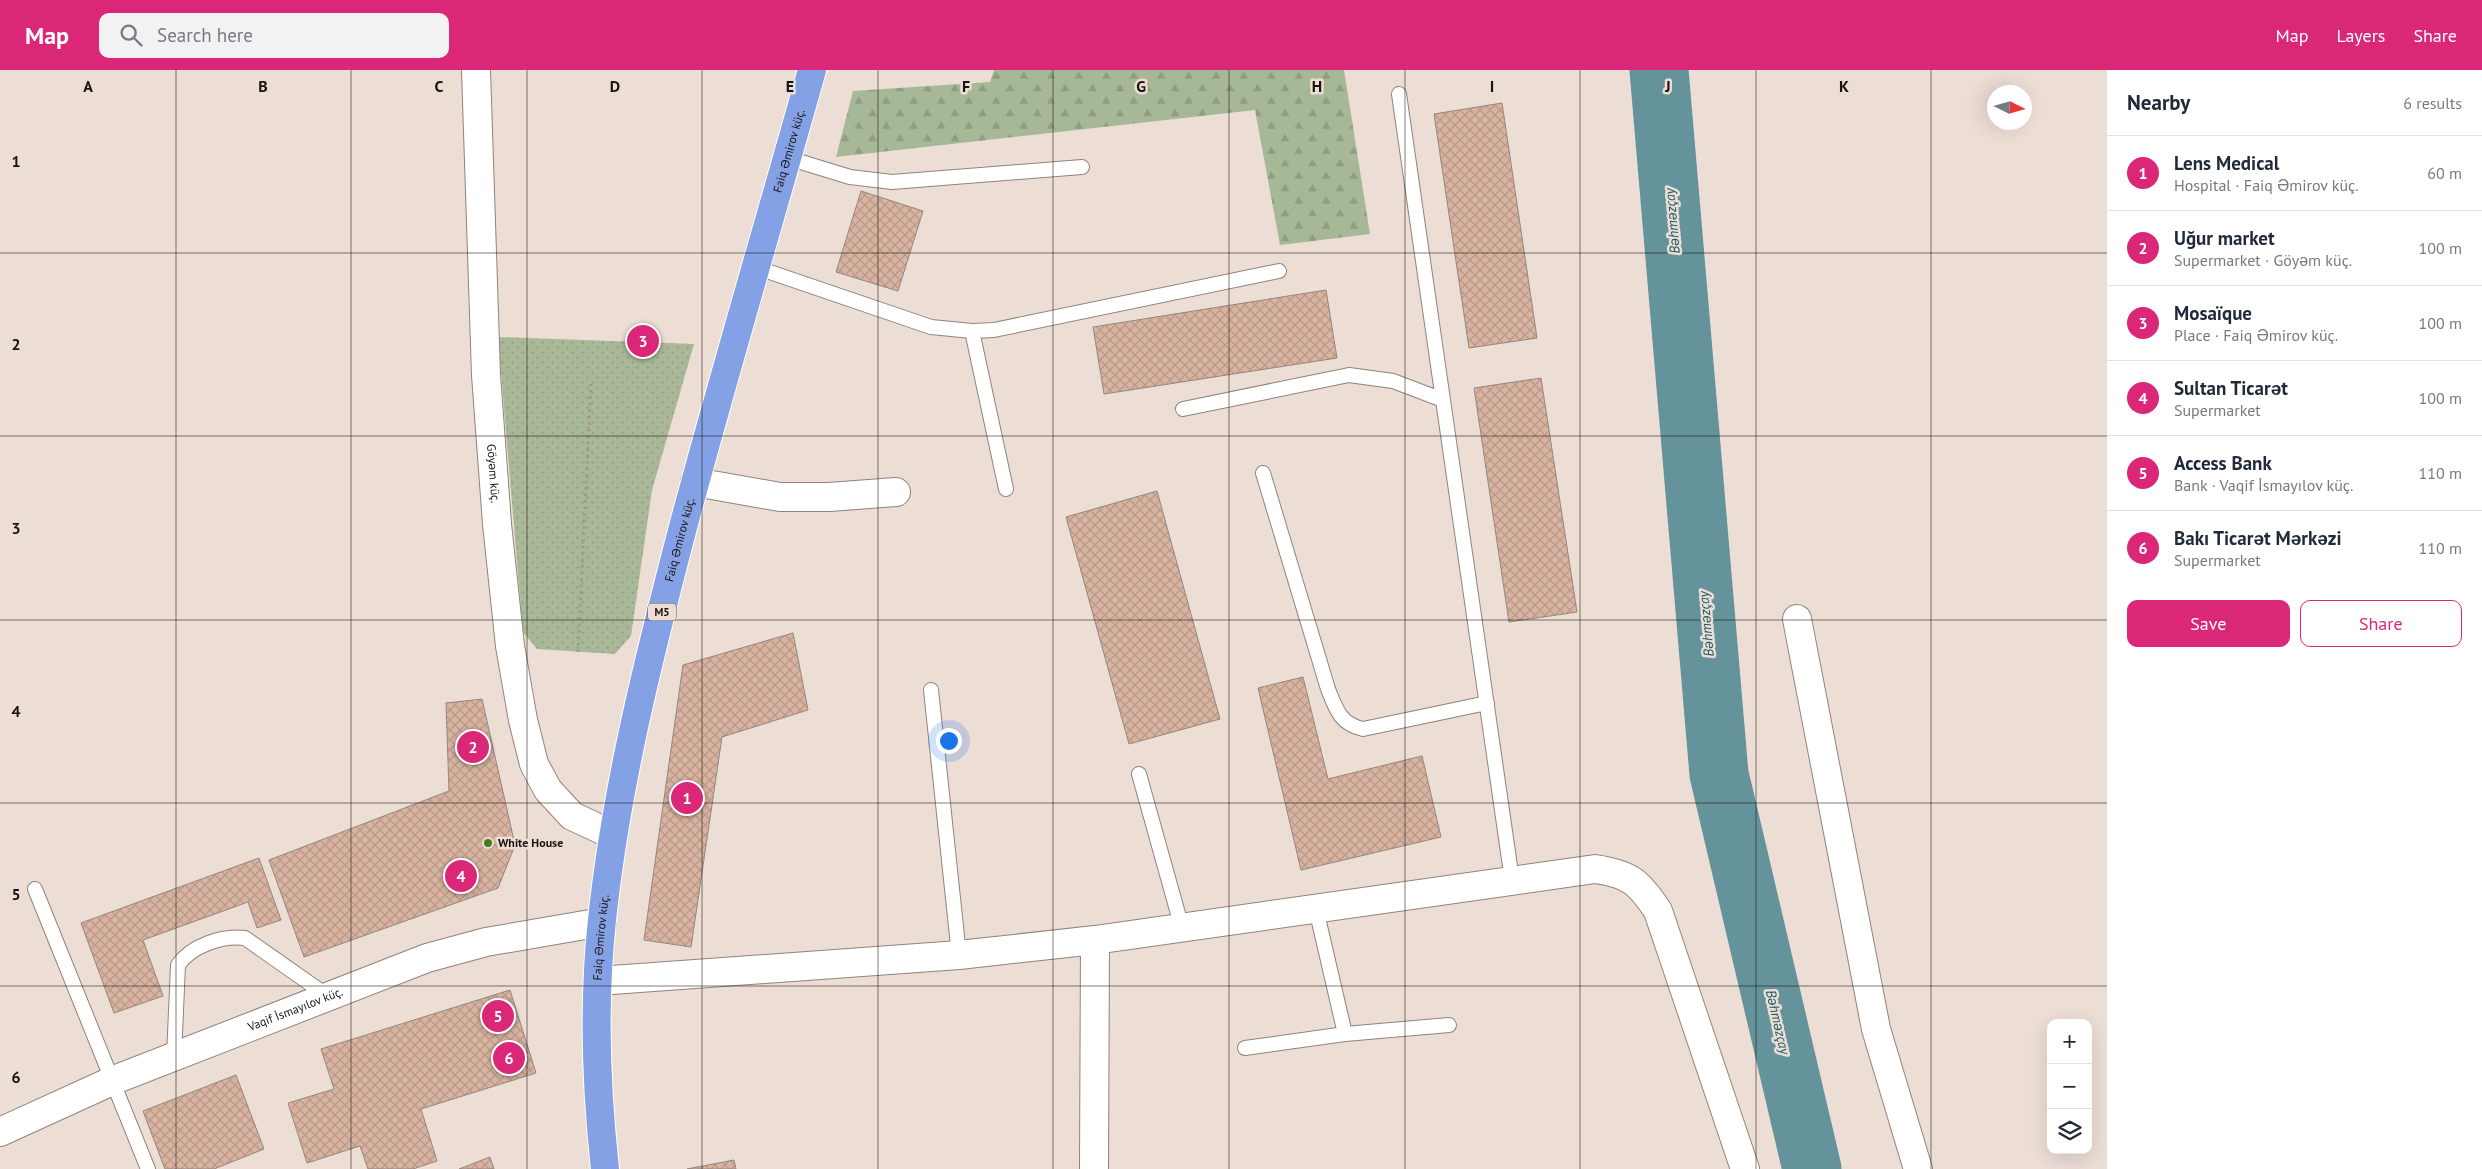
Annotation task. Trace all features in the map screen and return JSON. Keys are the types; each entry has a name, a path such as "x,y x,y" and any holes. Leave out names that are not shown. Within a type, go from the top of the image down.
{"highway":[{"name":"Faiq Əmirov küç.","path":"604,1169 597,1062 598,981 602,922 613,835 632,735 695,482 812,70"}],"street":[{"name":"Göyəm küç.","path":"476,70 486,375 500,552 510,646 522,720 534,764 548,790 572,816 613,835"},
{"path":"695,482 780,497 829,497 896,492"},
{"path":"1797,618 1876,1029 1918,1169"},
{"path":"598,981 959,955 1095,940 1595,869 1620,872 1644,889 1658,912 1745,1169"},
{"name":"Vaqif İsmayılov küç.","path":"0,1132 114,1080 436,956 486,942 602,922"},
{"path":"1094,1169 1095,940"}],"lane":[{"path":"1399,94 1512,880"},
{"path":"788,158 850,177 892,182 1082,167"},
{"path":"755,267 931,327 972,331 994,330 1279,271"},
{"path":"972,331 1006,489"},
{"path":"1183,409 1349,375 1392,381 1443,400"},
{"path":"1263,473 1328,689 1337,711 1350,726 1363,730 1487,703"},
{"path":"931,690 959,955"},
{"path":"1139,774 1182,928"},
{"path":"35,889 114,1080 148,1169"},
{"path":"1316,909 1345,1034"},
{"path":"174,1057 178,965 186,954 230,936 245,938 329,997"},
{"path":"1246,1048 1345,1034 1449,1025"}],"path":[{"path":"578,652 591,384"}],"green space":[{"path":"994,70 1344,70 1370,234 1280,245 1255,110 836,157 853,91 990,82"},
{"path":"498,337 694,344 652,490 631,636 615,654 537,649 523,632"}],"building":[{"path":"1502,103 1537,338 1469,348 1434,114"},
{"path":"861,191 923,211 898,291 836,272"},
{"path":"1326,290 1337,358 1104,394 1093,327"},
{"path":"1541,378 1577,612 1509,622 1474,388"},
{"path":"1157,491 1220,719 1129,744 1066,517"},
{"path":"793,633 808,710 722,737 691,947 644,940 683,665"},
{"path":"1303,677 1328,779 1422,756 1441,837 1301,870 1258,688"},
{"path":"482,699 515,845 498,888 304,957 269,860 449,791 446,703"},
{"path":"259,858 281,920 257,928 248,902 143,940 163,996 114,1013 81,923"},
{"path":"510,990 536,1073 421,1109 437,1161 413,1169 368,1169 360,1146 307,1163 288,1103 334,1089 321,1049"},
{"path":"236,1075 264,1149 214,1169 165,1169 143,1111"},
{"path":"490,1157 494,1169 459,1169"},
{"path":"734,1160 736,1169 687,1169"}],"waterway":[{"name":"Bəhməzçay","path":"1659,70 1719,774 1812,1169"}],"place":[{"name":"Mosaïque","path":"643,341"},
{"name":"Uğur market","path":"473,747"},
{"name":"Lens Medical","path":"687,798"},
{"name":"White House","path":"488,843"},
{"name":"Sultan Ticarət","path":"461,876"},
{"name":"Access Bank","path":"498,1016"},
{"name":"Bakı Ticarət Mərkəzi","path":"509,1058"}]}
